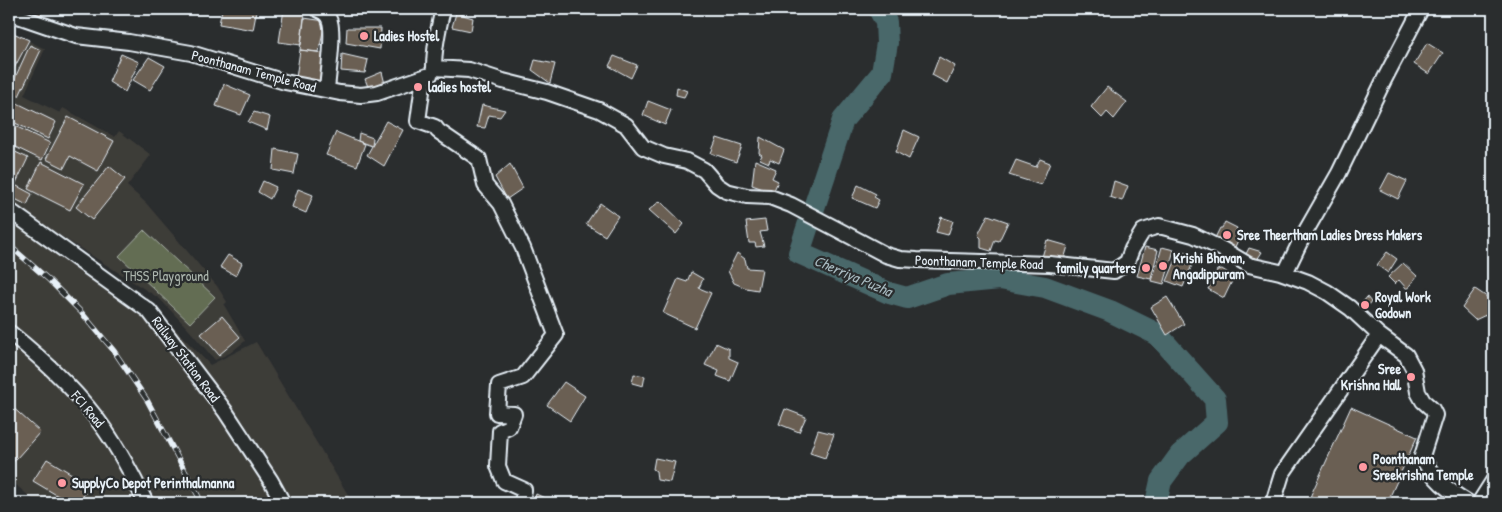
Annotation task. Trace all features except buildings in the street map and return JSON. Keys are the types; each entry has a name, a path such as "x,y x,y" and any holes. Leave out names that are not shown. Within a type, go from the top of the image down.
{"street":[{"path":"317,9 326,14 330,21 332,32 326,90"},
{"path":"443,9 436,32 434,52 418,121 435,127 479,159 486,185 501,204 523,248 556,335 524,377 499,385 496,413 514,414 509,427 500,430 498,466 504,481 524,490 522,503"},
{"path":"1284,273 1303,236 1340,173 1384,80 1421,9"},
{"name":"Poonthanam Temple Road","path":"9,13 76,36 129,42 191,53 285,82 361,95 377,93 429,73 470,70 503,81 547,92 599,110 626,125 643,147 664,156 687,161 704,170 726,191 747,196 770,197 791,205 886,255 900,259 1050,264 1114,271 1127,262 1132,249 1143,232 1158,226 1193,235 1249,265 1284,273 1328,292 1350,308 1378,335 1406,355 1414,370 1418,392 1435,415 1422,456 1427,468 1448,490 1469,503"},
{"name":"Railway Station Road","path":"9,210 149,311 225,411 271,481 283,503"},
{"name":"FCI Road","path":"9,332 35,352 83,401 105,430 146,503"},
{"path":"1273,503 1282,474 1378,335"},
{"path":"1478,503 1493,481"}],"shaded area":[{"path":"29,41 45,49 24,95 60,113 63,108 115,137 119,131 151,155 127,186 146,203 217,286 227,302 224,305 245,341 230,353 215,360 160,299 9,203 9,79"},
{"path":"9,206 150,303 210,365 256,342 353,503 37,503 9,479"}],"green space":[{"name":"THSS Playground","path":"144,230 215,297 190,323 119,256"}],"waterway":[{"name":"Cherriya Puzha","path":"879,9 886,22 887,43 882,73 843,120 799,253 889,293 907,298 948,284 1000,279 1045,287 1110,311 1157,334 1215,399 1217,422 1180,455 1161,481 1156,503"}],"railway":[{"path":"9,245 49,280 81,312 114,351 147,400 202,503"}],"place":[{"name":"Ladies Hostel","path":"364,36"},
{"name":"ladies hostel","path":"418,87"},
{"name":"Sree Theertham Ladies Dress Makers","path":"1227,235"},
{"name":"Krishi Bhavan, Angadippuram","path":"1163,266"},
{"name":"family quarters","path":"1146,268"},
{"name":"Royal Work Godown","path":"1365,305"},
{"name":"Sree Krishna Hall","path":"1411,377"},
{"name":"Poonthanam Sreekrishna Temple","path":"1363,467"},
{"name":"SupplyCo Depot Perinthalmanna","path":"62,483"}]}
